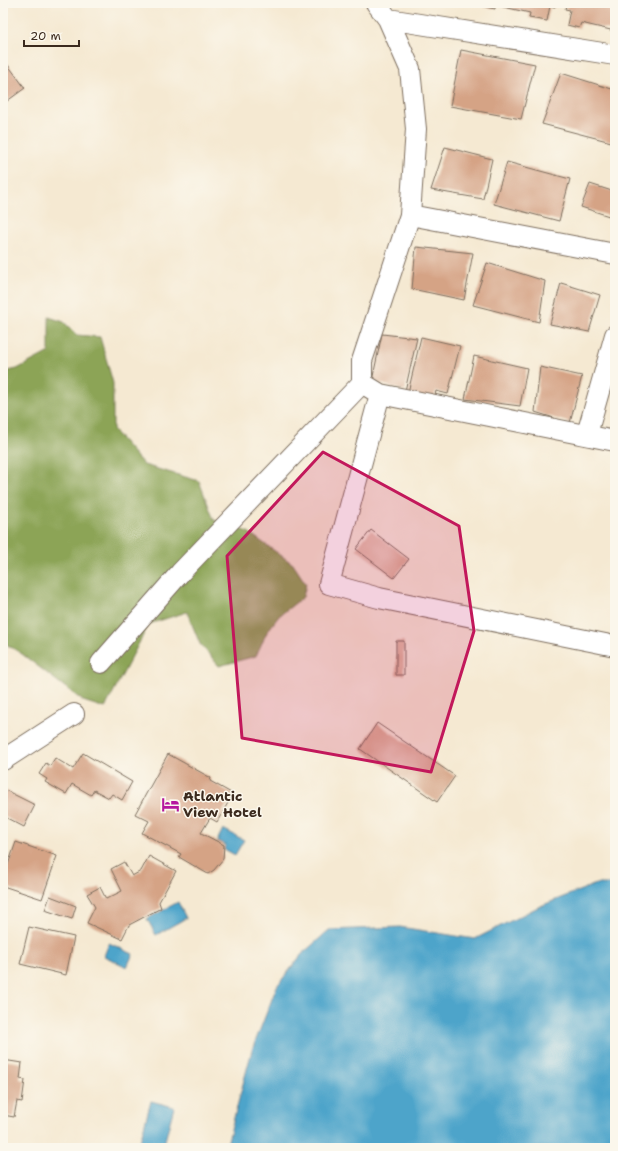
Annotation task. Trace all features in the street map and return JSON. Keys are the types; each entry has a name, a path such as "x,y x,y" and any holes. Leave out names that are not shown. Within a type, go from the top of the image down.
{"street":[{"path":"101,663 180,573 362,383 362,361 410,215 416,129 410,69 388,19 376,3"},
{"path":"388,19 615,55"},
{"path":"410,215 615,254"},
{"path":"587,434 615,335"},
{"path":"362,383 380,394 587,434 615,441"},
{"path":"380,394 329,584 379,598 615,646"},
{"path":"3,760 74,714"}],"highlighted area":[{"path":"323,452 459,526 474,631 431,772 242,738 227,556"}],"green space":[{"path":"49,317 64,322 77,335 100,337 113,383 113,430 144,465 199,481 214,520 248,532 293,564 306,584 303,597 279,616 267,632 256,656 219,666 200,644 187,612 149,624 105,708 83,701 22,654 3,642 3,372 17,369 49,352"}],"water":[{"path":"223,829 244,840 235,855 224,849 226,845 217,841"},
{"path":"596,884 615,884 615,1148 226,1148 252,1050 277,986 302,954 329,930 400,927 475,939 538,907"},
{"path":"178,902 186,918 156,935 147,919"},
{"path":"109,943 133,954 127,967 104,956"},
{"path":"151,1101 174,1107 163,1148 150,1148 139,1145"}],"building":[{"path":"478,3 556,3 555,7 550,6 547,21 529,18 530,13 495,5 495,9 477,5"},
{"path":"567,3 615,3 615,31 581,23 579,28 567,25 570,10 565,9"},
{"path":"461,50 535,64 521,119 450,106"},
{"path":"5,61 25,88 3,104 3,63"},
{"path":"561,73 615,90 615,143 542,124"},
{"path":"445,147 492,159 483,199 431,190"},
{"path":"507,162 570,179 559,221 494,204"},
{"path":"590,184 615,192 615,198 609,216 581,207"},
{"path":"416,247 473,253 464,300 412,289"},
{"path":"487,263 545,281 539,322 473,305"},
{"path":"561,283 600,295 589,332 550,324"},
{"path":"382,334 417,338 405,391 372,381"},
{"path":"421,337 460,346 448,394 436,391 433,403 407,397"},
{"path":"474,356 527,368 520,406 465,399"},
{"path":"540,367 582,376 570,423 535,412"},
{"path":"371,530 409,559 394,578 356,549"},
{"path":"396,641 404,641 404,675 396,675"},
{"path":"377,723 455,776 437,802 360,749"},
{"path":"83,753 132,782 122,800 112,794 109,798 94,790 91,795 72,784 66,794 45,782 47,779 39,774 46,763 50,766 55,758 73,769"},
{"path":"168,754 211,778 210,781 233,794 217,822 210,818 201,833 224,845 223,859 214,870 208,874 179,857 181,854 142,833 149,821 135,814"},
{"path":"3,789 35,805 24,827 3,816"},
{"path":"16,842 57,856 42,899 3,886 3,879"},
{"path":"149,856 176,871 159,902 161,908 129,925 122,939 87,923 95,907 87,894 100,887 106,899 122,891 111,869 124,862 132,876 141,871"},
{"path":"50,896 76,906 72,919 45,910"},
{"path":"29,927 74,937 66,975 20,964"},
{"path":"3,1060 22,1063 20,1079 25,1080 22,1102 17,1101 14,1117 3,1115"}],"place":[{"name":"Atlantic View Hotel","path":"170,804"}]}
